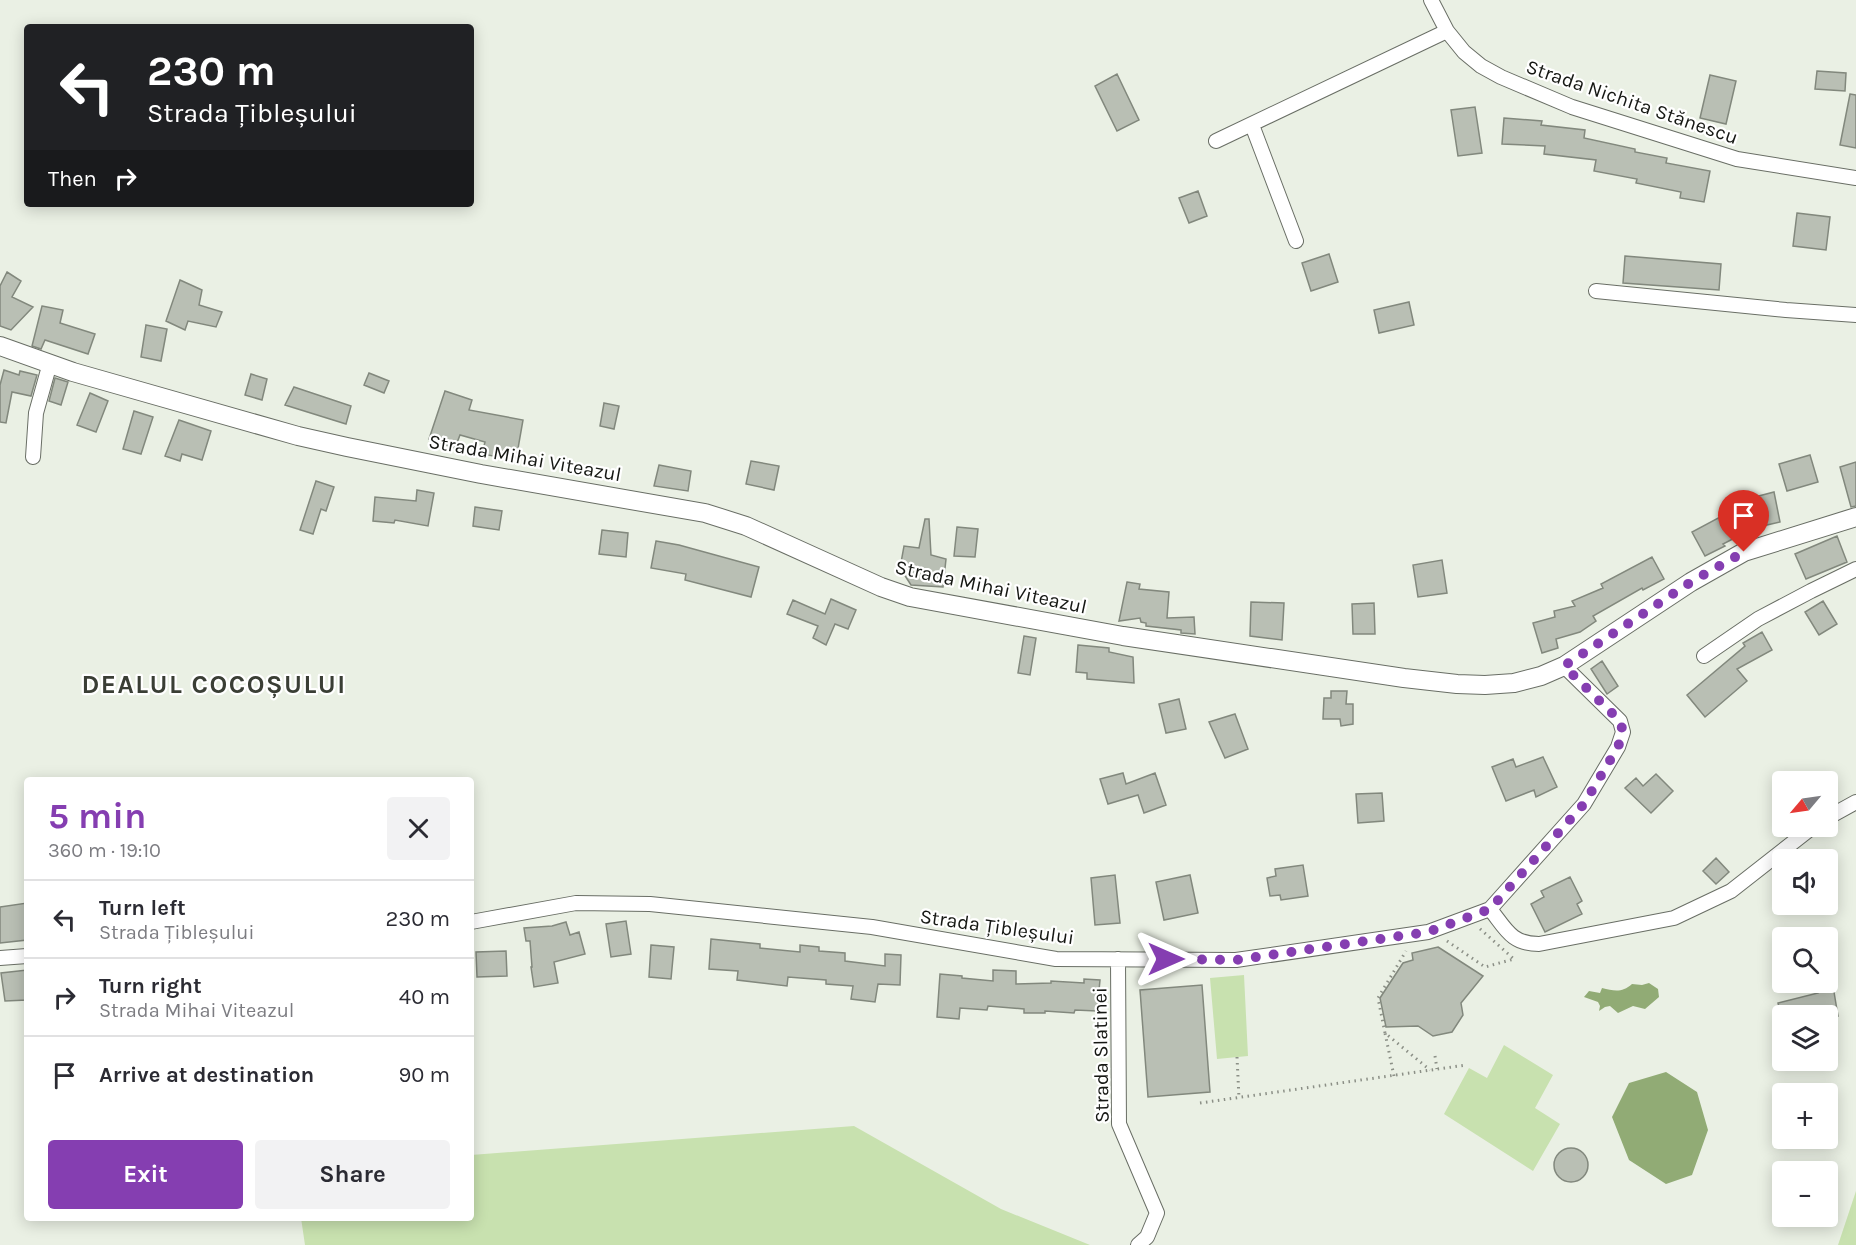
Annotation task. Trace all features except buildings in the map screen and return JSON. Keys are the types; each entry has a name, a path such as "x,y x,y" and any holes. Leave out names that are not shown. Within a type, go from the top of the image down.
{"main road":[{"name":"Strada Mihai Viteazul","path":"0,346 73,372 298,436 481,474 705,513 746,526 882,587 910,597 1123,636 1457,684 1505,683 1541,676 1564,666 1691,582 1744,552 1856,519"}],"street":[{"name":"Strada Nichita Stănescu","path":"1431,0 1447,31 1464,52 1481,66 1501,77 1572,107 1737,159 1856,178"},
{"path":"1216,141 1447,31"},
{"path":"1252,125 1296,240"},
{"path":"1596,291 1856,315"},
{"path":"33,456 36,413 50,363"},
{"path":"1704,657 1758,620 1856,569"},
{"name":"Strada Țibleșului","path":"474,921 576,903 650,904 872,927 967,945 1056,958 1118,959 1236,960 1428,932 1490,909 1584,804 1618,747 1623,732 1620,721 1564,666"},
{"path":"1838,812 1856,802"},
{"path":"1490,909 1515,939 1526,944 1539,944 1674,918 1731,891 1800,837"},
{"path":"0,958 24,956"},
{"name":"Strada Slatinei","path":"1118,959 1119,1124 1157,1213 1147,1237 1138,1245"}],"path":[{"path":"1446,940 1485,967 1514,959 1468,917"},
{"path":"1394,1076 1378,998 1407,949"},
{"path":"1384,1033 1430,1070"},
{"path":"1435,1056 1437,1069"},
{"path":"1237,1057 1239,1098"},
{"path":"1200,1103 1466,1065"}],"shaded area":[{"path":"1244,975 1248,1056 1217,1059 1210,978"},
{"path":"1649,983 1658,989 1659,997 1645,1009 1633,1006 1618,1013 1610,1006 1599,1011 1598,1002 1584,997 1589,991 1600,993 1602,988 1618,990 1625,989 1632,984"},
{"path":"1504,1045 1553,1075 1535,1108 1560,1124 1533,1171 1444,1114 1469,1068 1487,1078"},
{"path":"1666,1072 1697,1092 1708,1130 1692,1175 1666,1184 1629,1160 1612,1117 1629,1083"},
{"path":"854,1126 1001,1209 1090,1245 305,1245 301,1221 474,1221 474,1155"},
{"path":"1856,1191 1856,1245 1838,1245"}],"district":[{"name":"DEALUL COCOȘULUI","path":"214,684"}],"route":[{"path":"1166,959 1236,960 1428,932 1490,909 1584,804 1618,747 1623,732 1620,721 1564,666 1691,582 1744,552"}]}
